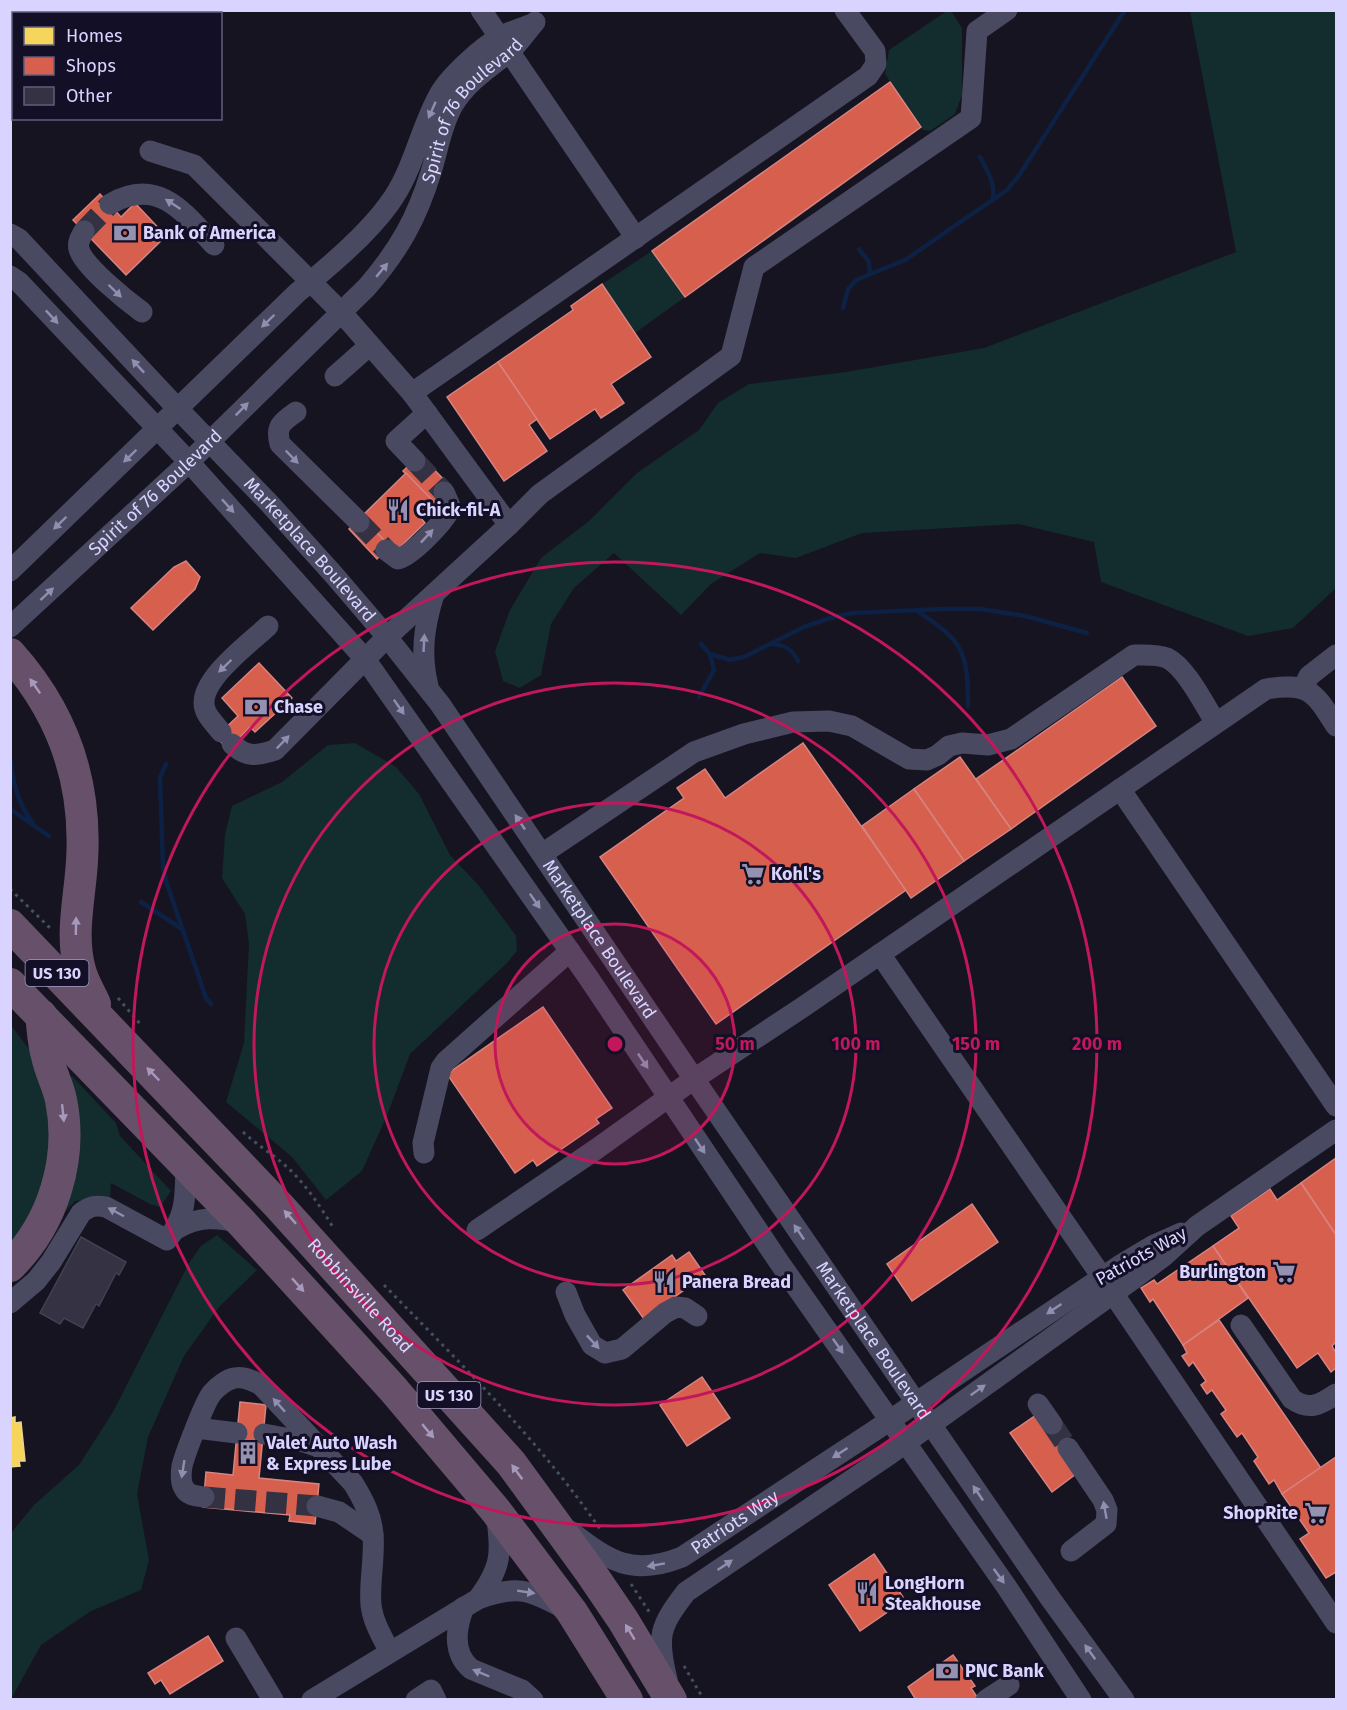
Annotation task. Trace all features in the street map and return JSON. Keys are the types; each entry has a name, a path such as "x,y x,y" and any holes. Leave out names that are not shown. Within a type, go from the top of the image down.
{"highway":[{"path":"10,654 56,719 72,758 79,797 83,842 77,909 77,956 81,973 109,1009"},
{"name":"Robbinsville Road","path":"10,925 109,1009 287,1214 511,1463 617,1612 672,1700"},
{"name":"US 130","path":"10,984 242,1223 393,1389 496,1511 572,1612 627,1700"},
{"path":"10,1266 24,1253 44,1221 59,1178 63,1155 62,1103 47,1057 40,1015"}],"street":[{"path":"481,10 636,238"},
{"path":"412,393 868,76 876,64 875,51 845,10"},
{"path":"267,626 212,679 204,693 205,709 226,738 247,755 257,756 275,750 387,637 540,494 731,356 754,267 971,118 977,31 1007,10"},
{"name":"Spirit of 76 Boulevard","path":"10,571 368,228 389,205 405,178 439,95 456,72 504,44"},
{"name":"Spirit of 76 Boulevard","path":"10,627 189,462 342,313 388,263 419,210 440,134 452,106 504,44"},
{"path":"150,151 194,165 342,313 412,393 509,525"},
{"path":"110,204 124,196 142,194 160,196 177,205 214,245"},
{"path":"84,231 78,241 82,256 119,296 142,312"},
{"name":"Marketplace Boulevard","path":"10,234 19,239 269,503 387,637 430,693 1050,1598 1124,1700"},
{"name":"Marketplace Boulevard","path":"10,276 19,282 189,462 365,659 570,951 904,1443 1006,1586 1081,1700"},
{"path":"335,376 369,346"},
{"path":"296,412 283,421 279,427 277,435 280,444 358,522"},
{"path":"416,461 396,441 427,413"},
{"path":"386,550 398,559 405,557 418,545 449,511 450,506 444,492"},
{"path":"430,693 423,667 423,642 426,618 434,594"},
{"path":"542,854 694,752 744,734 793,722 829,721 852,726 909,759 927,760 949,746 962,743 988,745 1011,739 1134,655 1152,655 1168,659 1179,666 1216,723"},
{"path":"1303,688 1309,676 1336,655"},
{"path":"477,1230 694,1079 1266,689 1286,686 1303,688 1316,696 1336,726"},
{"path":"1120,789 1336,1106"},
{"path":"424,1153 423,1143 441,1068 446,1061 570,951"},
{"path":"880,954 1108,1285 1336,1623"},
{"name":"Patriots Way","path":"672,1700 660,1653 661,1633 668,1614 686,1592 931,1424 1108,1285 1154,1245 1197,1226 1336,1130"},
{"path":"172,1234 183,1214 186,1166"},
{"path":"10,1303 36,1281 51,1262 81,1213 89,1207 98,1205 106,1207 172,1234"},
{"path":"172,1234 189,1221 205,1218 242,1223"},
{"name":"Patriots Way","path":"548,1514 615,1562 645,1567 664,1564 682,1557 915,1402 1108,1285"},
{"path":"566,1292 575,1315 592,1345 605,1353 622,1348 664,1313 676,1307 685,1308 697,1316"},
{"path":"1241,1325 1292,1399 1300,1405 1313,1407 1336,1394"},
{"path":"204,1497 186,1492 181,1476 196,1428 211,1394 225,1382 235,1378 244,1378 261,1385 353,1483 368,1510 373,1535 371,1606 374,1620 390,1652"},
{"path":"1038,1404 1052,1424"},
{"path":"196,1428 237,1432"},
{"path":"264,1434 317,1446"},
{"path":"1068,1448 1103,1500 1107,1510 1106,1524 1071,1551"},
{"path":"316,1506 339,1512 373,1535"},
{"path":"496,1511 499,1556 492,1581 471,1603 459,1621 457,1638 459,1652 464,1663 471,1669 522,1690 533,1700"},
{"path":"312,1700 471,1603 491,1594 512,1590 525,1591 538,1594 572,1612"},
{"path":"236,1638 273,1700"},
{"path":"986,1700 1009,1685"},
{"path":"416,1700 431,1690 436,1700"}],"path":[{"path":"10,889 57,934"},
{"path":"109,1009 143,1028"},
{"path":"237,1126 253,1142 286,1166 313,1195 336,1233"},
{"path":"379,1279 534,1443 602,1532"},
{"path":"630,1583 653,1617"},
{"path":"680,1660 704,1700"}],"green space":[{"path":"947,11 951,11 962,28 962,95 955,114 930,131 923,130 885,74 889,50"},
{"path":"1190,11 1336,11 1336,588 1293,628 1248,636 1101,582 1094,542 1018,524 862,533 796,558 760,553 711,584 681,615 614,553 574,588 551,624 541,675 520,688 503,681 495,651 510,610 541,558 589,521 637,473 699,430 718,403 749,384 846,372 984,348 1236,252"},
{"path":"652,251 685,297 635,333 602,284"},
{"path":"355,743 396,767 419,794 450,855 480,887 516,936 517,951 410,1054 388,1113 362,1171 326,1200 292,1157 226,1102 244,1043 249,944 245,914 222,878 225,834 232,806 282,782 328,745"},
{"path":"10,1024 35,1057 45,1078 53,1166 10,1251"},
{"path":"72,1076 116,1123 120,1136 171,1191 160,1207 111,1183 110,1199 75,1201 50,1228 65,1078"},
{"path":"217,1235 257,1270 219,1307 184,1356 148,1437 137,1494 149,1560 141,1590 91,1611 41,1645 11,1699 11,1533 34,1505 79,1465 113,1412 189,1263 201,1246"}],"building: Homes":[{"path":"15,1417 15,1423 21,1422 25,1461 19,1461 20,1466 10,1467 10,1418"}],"building: Shops":[{"path":"890,82 921,127 685,297 652,251"},
{"name":"Bank of America","path":"100,194 121,217 135,203 166,236 126,275 73,220"},
{"path":"602,284 651,357 611,384 624,403 601,418 595,409 550,439 498,362 573,310 571,306"},
{"path":"498,362 537,419 529,425 547,451 504,481 447,397"},
{"path":"420,455 451,487 435,503 403,471"},
{"name":"Chick-fil-A","path":"406,473 435,503 420,517 425,523 399,548 394,543 390,546 361,517"},
{"path":"361,517 390,546 377,559 349,529"},
{"path":"186,561 200,577 195,589 153,630 131,608 174,567"},
{"name":"Chase","path":"259,663 292,698 255,732 250,727 228,749 216,737 238,716 222,698"},
{"path":"1122,677 1156,726 1011,829 976,779"},
{"name":"Kohl's","path":"803,743 906,890 716,1024 600,857 684,798 677,788 705,769 725,798"},
{"path":"960,757 1011,829 964,861 914,789"},
{"path":"914,789 964,861 911,898 862,826"},
{"path":"543,1007 612,1108 596,1119 599,1123 537,1166 533,1160 515,1173 447,1074"},
{"path":"1336,1158 1336,1235 1301,1183"},
{"name":"Burlington","path":"1301,1183 1336,1235 1336,1342 1332,1346 1336,1353 1336,1368 1331,1372 1318,1353 1297,1368 1213,1246 1239,1228 1231,1216 1270,1189 1277,1200"},
{"path":"972,1204 998,1242 912,1301 887,1264"},
{"path":"1213,1246 1248,1298 1183,1345 1153,1299 1150,1302 1141,1288 1154,1280 1157,1284"},
{"name":"Panera Bread","path":"689,1252 705,1275 644,1319 623,1290 672,1255 676,1261"},
{"path":"1219,1320 1321,1468 1282,1494 1274,1480 1269,1484 1254,1461 1258,1457 1242,1433 1237,1437 1221,1414 1226,1410 1212,1390 1207,1394 1201,1385 1206,1381 1193,1362 1189,1366 1182,1356 1187,1353 1183,1345"},
{"path":"702,1377 730,1418 687,1446 660,1405"},
{"name":"Valet Auto Wash & Express Lube","path":"240,1402 266,1405 259,1478 319,1484 315,1524 289,1521 290,1515 203,1507 206,1472 233,1475"},
{"path":"1036,1415 1055,1422 1072,1446 1076,1474 1052,1492 1010,1433"},
{"name":"ShopRite","path":"1336,1457 1336,1572 1326,1578 1300,1539 1309,1533 1282,1494"},
{"name":"LongHorn Steakhouse","path":"874,1554 905,1600 860,1631 829,1585"},
{"path":"208,1636 223,1661 170,1694 161,1680 155,1684 148,1673"},
{"name":"PNC Bank","path":"953,1655 975,1686 971,1688 979,1700 916,1700 908,1687"}],"building: Other":[{"path":"81,1237 126,1262 119,1275 116,1273 99,1306 96,1304 83,1328 64,1318 60,1324 40,1313"}],"waterway":[{"path":"843,308 848,289 856,280 905,260 1007,190 1020,174 1125,10"},
{"path":"980,157 992,182 993,200"},
{"path":"859,249 869,262 870,274"},
{"path":"701,644 710,654 730,660 744,657 804,627 830,618 853,613 943,609 981,609 1025,616 1087,633"},
{"path":"916,610 944,630 959,648 966,671 968,706"},
{"path":"773,644 788,649 798,661"},
{"path":"699,697 714,670 710,654"},
{"path":"10,757 17,793 34,825"},
{"path":"166,764 160,777 163,867 206,998 211,1004"},
{"path":"10,809 49,836"},
{"path":"141,902 182,929"}],"tunnel":[{"path":"84,231 110,204"},
{"path":"415,461 444,492"},
{"path":"359,522 386,550"},
{"path":"1052,1424 1068,1448"},
{"path":"204,1497 317,1506"}],"place":[{"name":"Bank of America","path":"125,233"},
{"name":"Chick-fil-A","path":"398,510"},
{"name":"Chase","path":"256,707"},
{"name":"Kohl's","path":"753,874"},
{"name":"Burlington","path":"1284,1272"},
{"name":"Panera Bread","path":"664,1282"},
{"name":"Valet Auto Wash & Express Lube","path":"248,1453"},
{"name":"ShopRite","path":"1316,1513"},
{"name":"LongHorn Steakhouse","path":"867,1593"},
{"name":"PNC Bank","path":"947,1671"}]}
